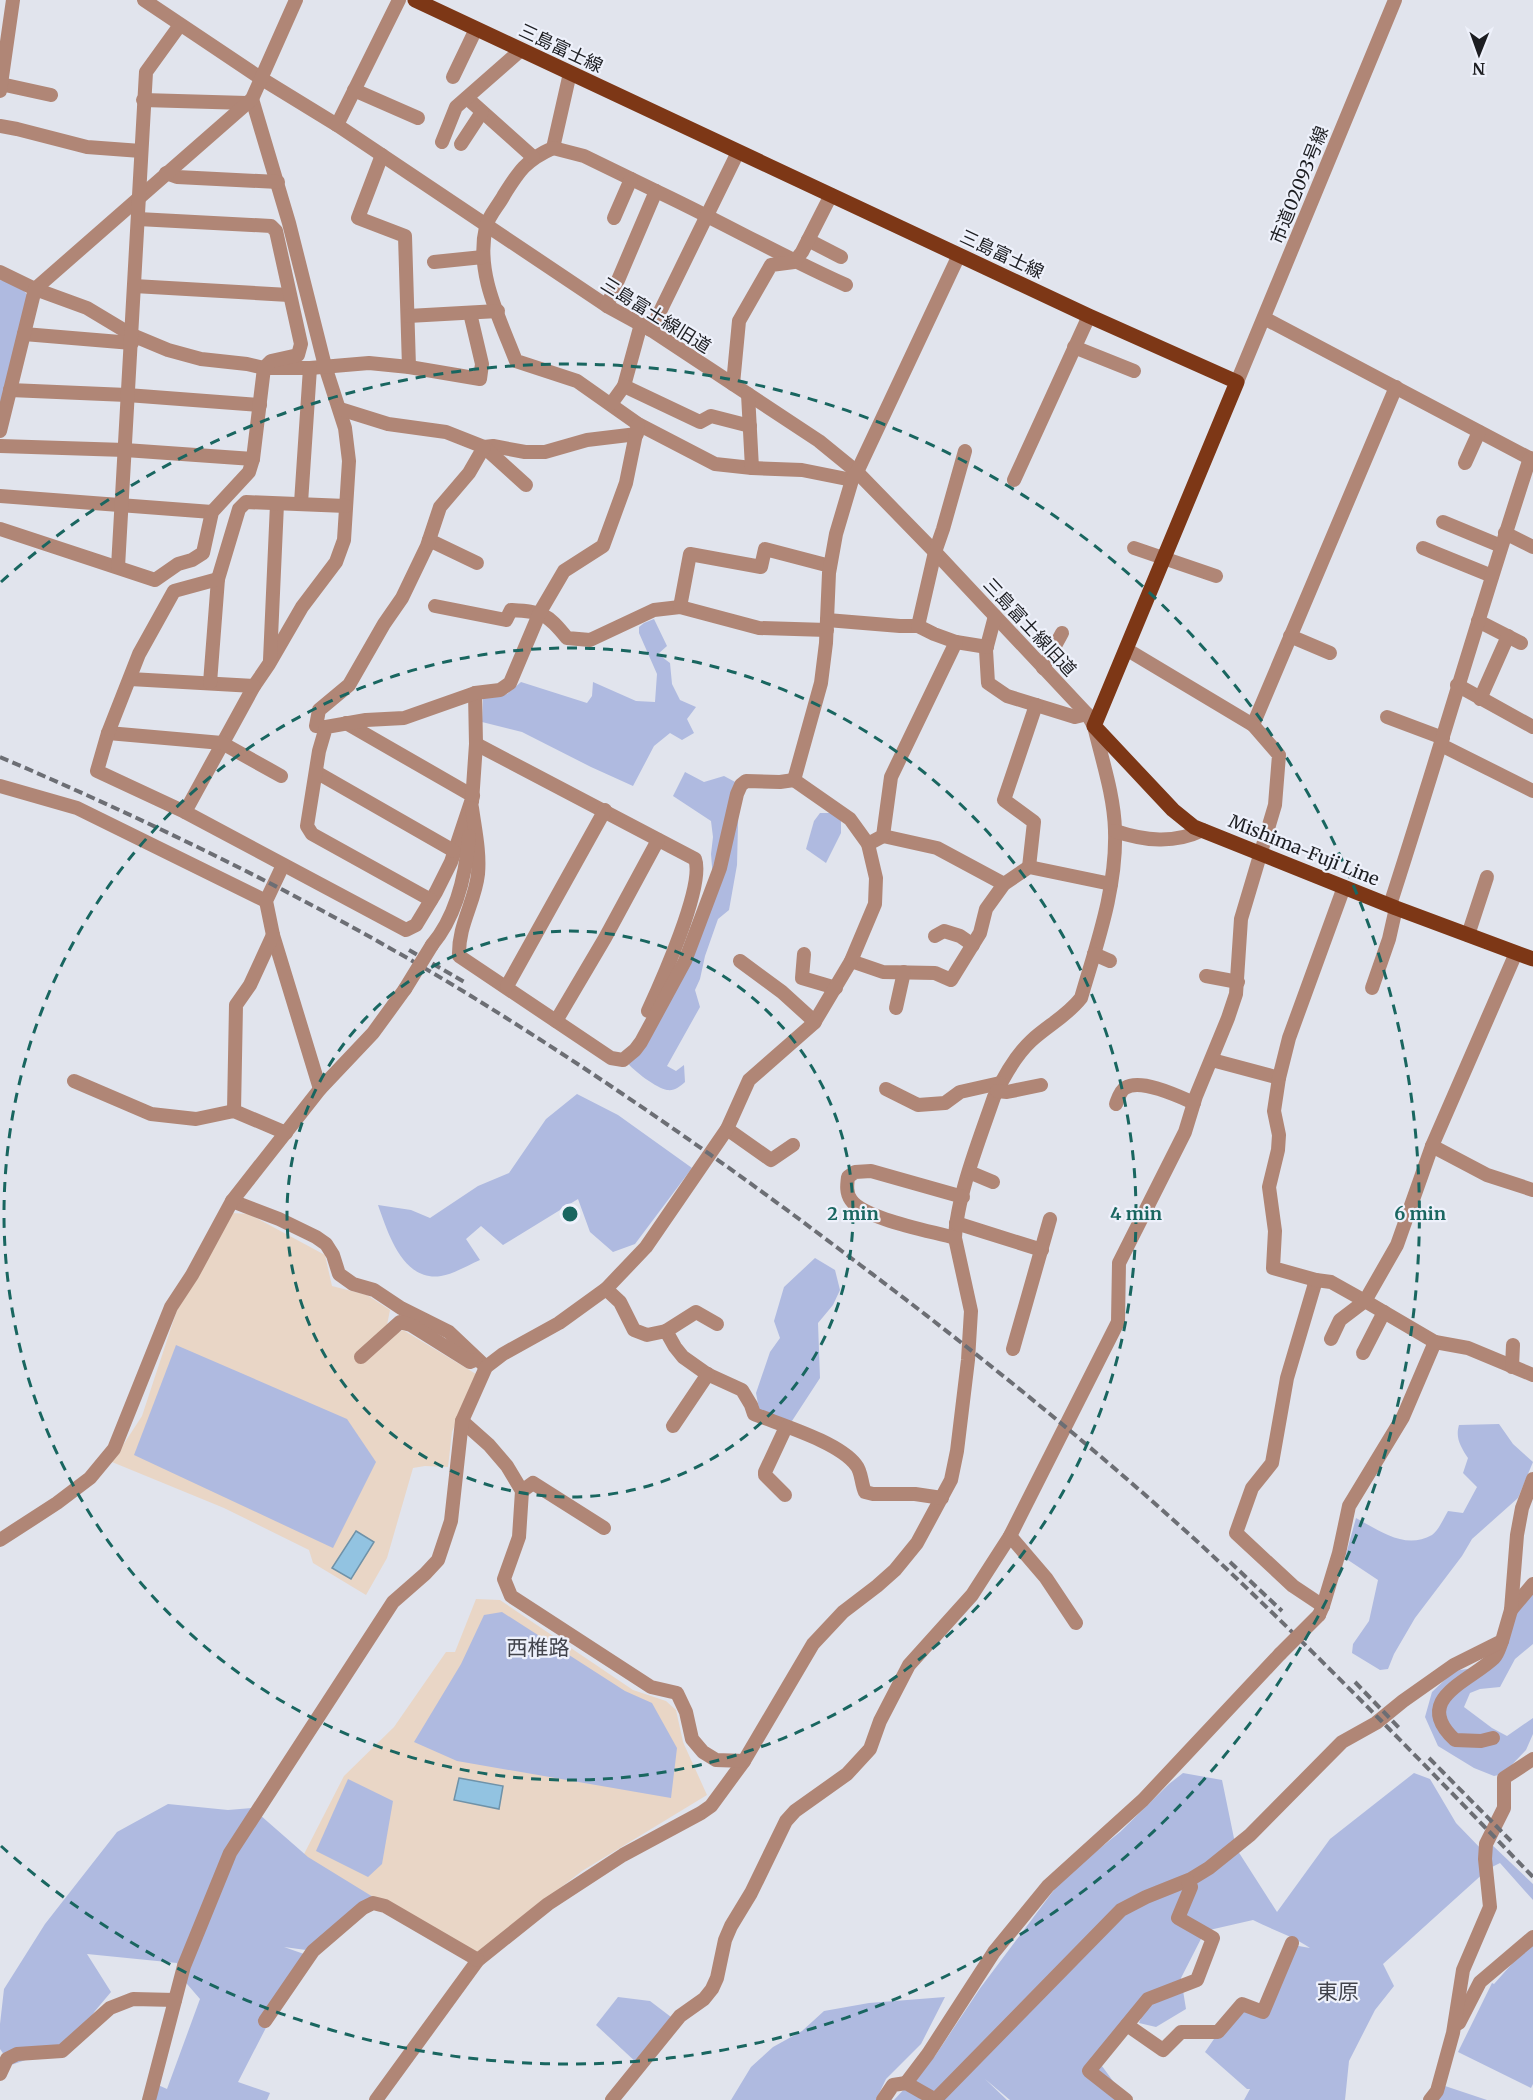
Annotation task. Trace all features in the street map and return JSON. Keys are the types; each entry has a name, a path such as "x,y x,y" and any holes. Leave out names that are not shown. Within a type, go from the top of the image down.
{"main road":[{"name":"三島富士線","path":"415,0 1089,316 1236,382"},
{"path":"1090,720 1126,649 1236,382"},
{"name":"Mishima-Fuji Line","path":"1090,720 1173,810 1194,827 1393,907 1533,959"}],"street":[{"name":"三島富士線旧道","path":"144,0 262,79 337,124 607,306 646,327 819,441 935,552 1090,720"},
{"path":"0,431 35,289 249,101 262,79 296,0"},
{"path":"337,124 399,0"},
{"name":"市道02093号線","path":"1236,382 1395,0"},
{"path":"8,4 0,87 51,95"},
{"path":"118,567 146,72 180,25"},
{"path":"453,77 476,29"},
{"path":"442,142 456,107 521,50"},
{"path":"553,148 570,73"},
{"path":"354,90 418,118"},
{"path":"467,98 534,157"},
{"path":"143,99 249,101"},
{"path":"185,813 254,686 270,664 302,606 336,562 344,540 349,461 345,428 325,366 278,182 249,101"},
{"path":"461,144 482,112"},
{"path":"0,126 87,147 141,151"},
{"path":"846,285 794,262 707,215 584,156 553,148 534,157 517,175 486,225 483,257 487,282 516,361 577,381 611,405 638,429 715,464 855,476"},
{"path":"611,405 624,386 646,327 707,215 738,152"},
{"path":"382,155 358,218 405,237 409,367"},
{"path":"166,173 177,177 278,182"},
{"path":"614,218 631,178"},
{"path":"607,306 656,191"},
{"path":"733,384 739,321 771,265 794,262 802,252 831,195"},
{"path":"0,529 155,580 178,564 192,560 202,553 212,512 249,472 253,459 264,368 271,362 298,355 301,344 276,231 271,226 138,219"},
{"path":"808,240 841,257"},
{"path":"794,780 821,683 830,566 836,534 855,476 959,255"},
{"path":"434,262 483,257"},
{"path":"0,272 35,289 87,308 132,339"},
{"path":"134,286 289,295"},
{"path":"408,316 498,311"},
{"path":"24,334 132,339 201,359 264,368 310,368 369,363 480,379 482,364 470,313"},
{"path":"1014,480 1089,316"},
{"path":"1264,318 1532,459 1503,539 1457,685 1393,907 1389,939 1372,988"},
{"path":"1074,347 1134,371"},
{"path":"301,503 310,368"},
{"path":"624,386 700,422 711,416 750,426"},
{"path":"1253,725 1396,387"},
{"path":"10,390 128,395 260,405"},
{"path":"748,394 752,468"},
{"path":"340,409 388,424 446,432 484,447 526,485"},
{"path":"484,447 545,452 638,429"},
{"path":"484,447 469,473 440,507 429,540 402,598 384,624 349,685 319,710 316,726 326,727 404,718 475,693 500,690 510,683 540,612 564,571 603,546 626,483 638,429"},
{"path":"1465,463 1479,432"},
{"path":"0,446 125,450 253,459"},
{"path":"918,626 935,552 965,451"},
{"path":"0,496 212,512"},
{"path":"210,682 218,579 239,509 246,502 346,506"},
{"path":"270,664 277,504"},
{"path":"1443,522 1533,547"},
{"path":"429,540 477,563"},
{"path":"1134,548 1216,576"},
{"path":"680,607 690,554 761,567 765,549 830,566"},
{"path":"1423,549 1492,576"},
{"path":"218,579 174,591 139,654 108,733 97,771 185,813 406,930 416,925 431,900 454,851 472,802"},
{"path":"435,606 504,625 511,610 540,612 554,622 567,638 590,640 654,610 680,607 759,628 827,625 918,626 956,642 987,647"},
{"path":"376,2100 478,1960 548,1904 623,1855 711,1806 744,1761 813,1644 843,1612 895,1570 917,1543 951,1480 957,1451 968,1360 971,1311 955,1238 956,1223 969,1172 999,1087 1029,1042 1072,1009 1081,998 1107,910 1115,831 1113,808 1090,720 1007,696 988,683 987,647 995,616"},
{"path":"1478,621 1515,639 1480,699"},
{"path":"1043,668 1062,633"},
{"path":"1290,636 1330,653"},
{"path":"883,836 891,777 956,642"},
{"path":"612,2100 680,2016 704,1999 712,1989 731,1926 751,1893 786,1821 795,1811 847,1774 870,1749 880,1721 909,1665 972,1595 1010,1536 1118,1322 1119,1263 1185,1132 1194,1102 1233,1002 1238,982 1241,919 1275,805 1279,755 1253,725 1126,649"},
{"path":"130,679 254,686"},
{"path":"1457,685 1533,727"},
{"path":"0,1540 57,1503 90,1478 114,1449 171,1307 192,1275 232,1201 321,1089 373,1033 442,933 459,895 467,861 476,744 475,693"},
{"path":"1029,867 1034,822 1004,800 1036,705"},
{"path":"1387,717 1442,742 1533,791"},
{"path":"346,723 472,802"},
{"path":"326,727 307,826 312,834 431,900"},
{"path":"108,733 222,743 281,776"},
{"path":"476,744 695,859 698,874 675,952 638,1035 623,1060"},
{"path":"316,772 454,851"},
{"path":"361,1357 400,1322 411,1325 470,1362 481,1363 503,1354 559,1323 606,1288 646,1247 728,1129 749,1080 815,1022 851,961 875,904 876,878 868,844 850,819 794,780 746,781 741,785 737,794 720,868 685,961 635,1050 623,1060 611,1058 507,986 459,956 459,939 478,875 472,802"},
{"path":"0,786 77,808 266,901"},
{"path":"507,986 605,810"},
{"path":"1115,831 1159,841 1190,836 1203,830"},
{"path":"868,844 883,836 937,848 1004,884"},
{"path":"556,1021 605,938 658,840"},
{"path":"283,865 266,901 273,935 321,1089"},
{"path":"698,866 720,868"},
{"path":"851,961 883,972 935,972 951,980 981,933 986,909 1004,884 1029,867 1111,884"},
{"path":"1468,935 1487,878"},
{"path":"1344,887 1289,1038 1279,1077 1274,1111 1279,1136 1278,1150 1269,1187 1275,1231 1273,1268 1316,1281 1330,1281 1435,1342 1468,1348 1533,1376"},
{"path":"935,936 944,931 960,936 973,945"},
{"path":"234,1111 236,1005 250,984 273,935"},
{"path":"1332,1339 1340,1320 1365,1301 1397,1245 1431,1146 1516,953"},
{"path":"804,954 802,978 836,988"},
{"path":"1094,954 1110,961"},
{"path":"740,961 782,992 815,1022"},
{"path":"896,1008 904,972"},
{"path":"1206,976 1238,982"},
{"path":"1212,1060 1279,1077"},
{"path":"74,1081 151,1114 196,1119 234,1111 286,1133"},
{"path":"886,1089 918,1105 945,1103 960,1092 999,1087 1007,1092 1041,1084"},
{"path":"1116,1104 1121,1091 1132,1085 1155,1088 1194,1102"},
{"path":"728,1129 771,1160 793,1145"},
{"path":"1431,1146 1487,1175 1533,1190"},
{"path":"955,1238 870,1214 851,1200 846,1188 848,1177 855,1172 871,1171 963,1197"},
{"path":"969,1172 993,1182"},
{"path":"232,1201 279,1219 316,1237 326,1244 333,1255 339,1274 353,1284 374,1290 401,1308 449,1332 481,1363"},
{"path":"1013,1349 1050,1219"},
{"path":"956,1223 1042,1250"},
{"path":"1316,1281 1287,1378 1272,1463 1252,1488 1236,1533 1321,1610"},
{"path":"606,1288 620,1302 634,1330 648,1335 666,1331 696,1312 717,1324"},
{"path":"1363,1353 1384,1312"},
{"path":"666,1331 683,1358 708,1374 742,1390 754,1414 843,1452 858,1466 865,1492 915,1494 942,1498"},
{"path":"906,2083 928,2054 994,1952 1048,1886 1143,1800 1321,1610 1339,1553 1349,1506 1403,1417 1435,1342"},
{"path":"1512,1367 1513,1345"},
{"path":"149,2100 184,1965 230,1853 393,1602 438,1560 451,1521 462,1421 481,1363"},
{"path":"673,1426 708,1374"},
{"path":"462,1421 495,1452 507,1466 522,1491 519,1538 504,1579 511,1596 651,1687 677,1693 686,1712 692,1739 702,1752 716,1760 744,1761"},
{"path":"785,1495 765,1475 765,1472 786,1427"},
{"path":"1493,1738 1481,1741 1455,1740 1442,1728 1439,1712 1444,1696 1496,1656 1510,1610 1517,1535 1522,1508 1533,1479"},
{"path":"522,1491 533,1483 604,1528"},
{"path":"1010,1536 1046,1578 1076,1623"},
{"path":"1510,1610 1533,1584"},
{"path":"883,2100 893,2085 906,2083 935,2100 1121,1910 1146,1897 1188,1881 1209,1868 1250,1835 1342,1742 1376,1724 1403,1701 1454,1665 1502,1641"},
{"path":"1430,2100 1437,2091 1454,2033 1463,1970 1490,1907 1485,1859 1486,1844 1504,1808 1504,1778 1533,1759"},
{"path":"1126,2100 1089,2071 1148,1999 1197,1980 1213,1938 1178,1918 1191,1887 1188,1881"},
{"path":"265,2020 313,1952 363,1908 373,1903 385,1906 478,1960"},
{"path":"1454,2033 1480,1982 1533,1937"},
{"path":"1127,2025 1163,2050 1181,2032 1218,2032 1242,2004 1263,2012 1292,1943"},
{"path":"0,2074 7,2059 17,2054 62,2051 110,2008 133,1999 175,2000"}],"shaded area":[{"path":"0,280 18,284 31,299 0,424"},
{"path":"654,619 667,646 658,654 670,663 672,684 680,700 696,707 687,719 694,733 682,740 670,733 654,746 633,786 522,732 482,722 483,698 507,694 521,682 587,703 592,696 593,682 636,701 655,702 657,674 639,633 639,627"},
{"path":"685,772 704,782 724,776 739,784 737,865 729,910 718,919 695,990 700,1007 667,1066 676,1071 684,1065 685,1082 670,1090 652,1083 627,1062 714,892 711,821 673,796"},
{"path":"820,813 833,813 841,821 841,833 826,863 806,849 814,821"},
{"path":"577,1094 618,1115 692,1168 635,1244 613,1252 590,1232 578,1199 503,1245 481,1226 466,1239 480,1260 451,1273 428,1276 407,1264 392,1241 378,1205 411,1210 430,1218 478,1186 509,1173 546,1119"},
{"path":"232,1213 249,1214 325,1255 332,1286 367,1295 390,1310 387,1325 399,1332 403,1330 476,1374 452,1432 448,1467 413,1468 387,1558 366,1595 313,1563 309,1550 224,1508 112,1462 142,1416 177,1310"},
{"path":"815,1258 835,1270 840,1290 833,1305 818,1323 820,1378 790,1424 759,1409 756,1393 770,1352 780,1338 774,1321 784,1287"},
{"path":"176,1345 347,1419 376,1462 333,1548 134,1455"},
{"path":"1499,1424 1513,1444 1533,1462 1518,1498 1472,1539 1462,1556 1415,1618 1388,1669 1380,1670 1352,1653 1353,1644 1369,1621 1378,1580 1345,1558 1356,1518 1383,1533 1402,1540 1422,1539 1432,1535 1448,1511 1463,1513 1477,1487 1463,1473 1468,1458 1458,1438 1459,1425"},
{"path":"356,1531 374,1542 351,1579 332,1568"},
{"path":"1533,1588 1533,1644 1515,1659 1500,1687 1480,1689 1470,1693 1464,1707 1507,1736 1533,1718 1533,1734 1526,1750 1503,1774 1494,1776 1474,1768 1438,1746 1425,1717 1432,1692 1454,1671 1480,1667 1514,1611"},
{"path":"476,1599 500,1600 633,1690 666,1701 676,1710 683,1742 707,1795 582,1871 476,1954 302,1858 344,1776 394,1727 446,1652 455,1652"},
{"path":"502,1612 625,1691 652,1703 677,1748 671,1798 457,1761 414,1742 461,1664 484,1615"},
{"path":"1183,1773 1222,1780 1236,1848 1277,1912 1330,1839 1414,1773 1430,1779 1456,1823 1485,1853 1486,1871 1383,1964 1394,1986 1375,2010 1349,2061 1345,2100 1244,2100 1250,2089 1247,2089 1205,2052 1214,2039 1245,2009 1266,2015 1293,1945 1310,1948 1253,1920 1205,1931 1181,1978 1186,2009 1156,2027 1139,2023 1147,2002 1099,2062 1127,2100 1010,2100 985,2079 1007,2100 924,2100 926,2095 921,2100 894,2100 935,2056 981,1987 1063,1878 1120,1832"},
{"path":"459,1778 503,1786 499,1809 454,1800"},
{"path":"348,1779 393,1801 382,1864 368,1877 316,1851"},
{"path":"168,1804 228,1810 252,1808 308,1857 378,1900 306,1950 284,1947 304,1954 238,2082 270,2093 267,2100 150,2100 158,2085 167,2089 200,1999 181,1977 177,1963 87,1954 111,1992 72,2044 11,2065 0,2049 4,1989 45,1924 117,1832"},
{"path":"1489,1842 1533,1884 1533,1900 1500,1863 1488,1869"},
{"path":"1533,1940 1533,2084 1531,2088 1458,2052 1492,1983 1494,1984"},
{"path":"618,1997 650,2001 671,2017 638,2064 596,2025"},
{"path":"945,1997 921,2044 886,2079 876,2100 731,2100 751,2067 773,2047 802,2031 824,2011 869,2003"},
{"path":"1439,2084 1487,2100 1429,2100"}],"railway":[{"path":"0,757 240,868 414,962 566,1057 660,1120 798,1218 980,1357 1157,1505 1243,1584 1327,1667 1533,1877"},
{"path":"409,950 466,983"},
{"path":"1230,1562 1282,1611"},
{"path":"1355,1682 1401,1730"},
{"path":"1429,1758 1511,1841"}],"district":[{"name":"西椎路","path":"538,1647"},
{"name":"東原","path":"1338,1991"}]}
